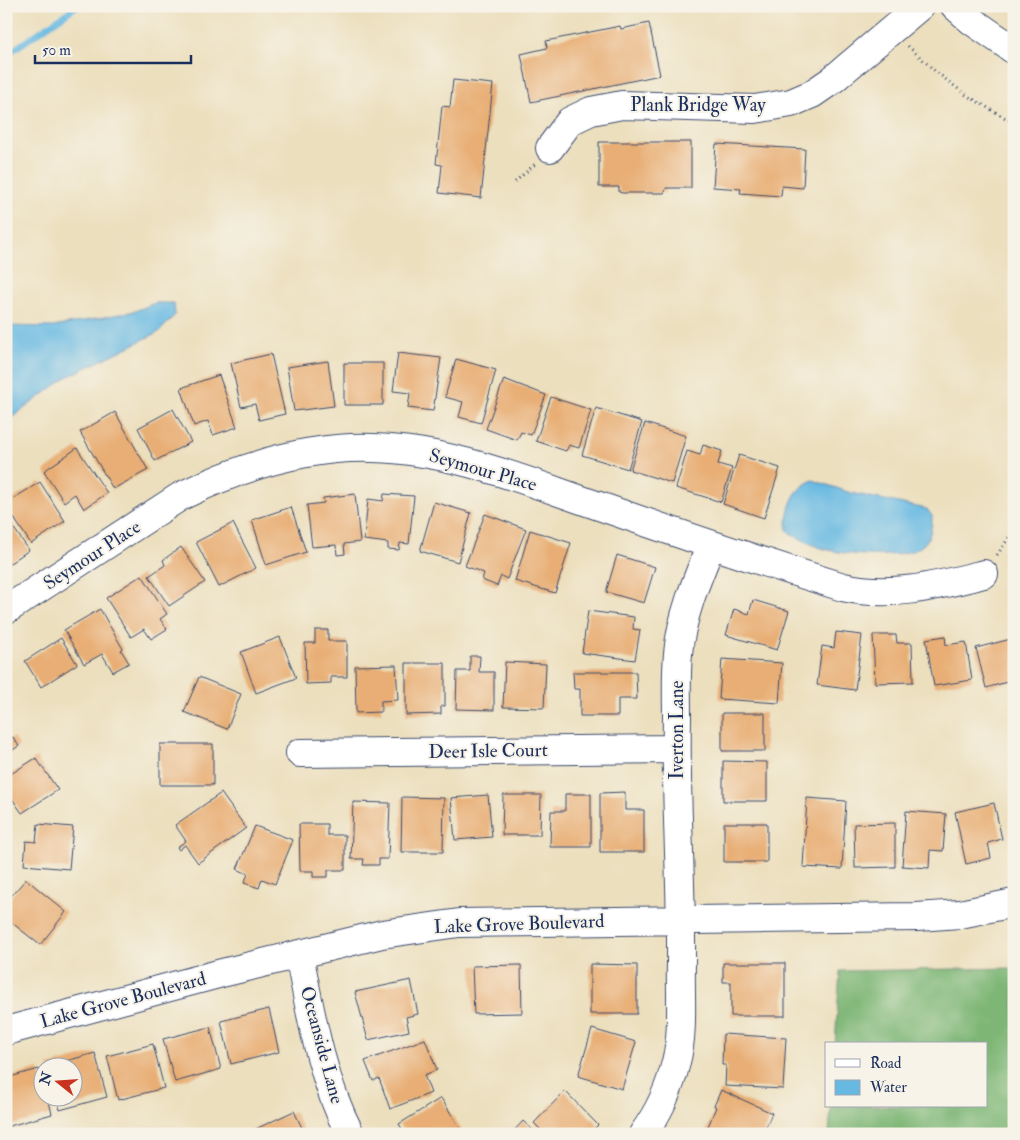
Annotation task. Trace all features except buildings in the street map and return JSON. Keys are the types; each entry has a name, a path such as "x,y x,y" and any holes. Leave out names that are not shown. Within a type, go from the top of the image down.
{"street":[{"name":"Plank Bridge Way","path":"550,148 570,121 592,111 622,106 755,109 791,103 812,94 830,81 920,6"},
{"path":"955,6 972,21 1014,50"},
{"name":"Seymour Place","path":"6,610 181,496 206,484 291,456 328,450 373,448 405,450 481,466 711,546 860,591 886,592 926,588 984,574"},
{"name":"Iverton Lane","path":"643,1134 661,1105 677,1060 680,1038 681,920 676,748 678,653 682,627 711,546"},
{"name":"Deer Isle Court","path":"300,753 656,750 676,748"},
{"name":"Lake Grove Boulevard","path":"6,1031 222,973 382,934 459,923 917,916 960,914 1014,903"},
{"name":"Oceanside Lane","path":"299,954 325,1071 350,1134"}],"path":[{"path":"906,44 935,71 966,94 1014,122"},
{"path":"1008,538 1014,530"}],"green space":[{"path":"1014,968 1014,1134 829,1134 831,1108 988,1108 988,1042 835,1042 840,971"}],"water":[{"path":"155,303 174,303 175,315 159,332 65,378 6,422 6,326 53,327 135,311"},
{"path":"813,480 851,493 927,509 932,516 930,535 924,544 915,550 888,555 856,554 818,547 787,530 788,514 792,500 800,489"}],"waterway":[{"path":"6,55 77,6"}]}
